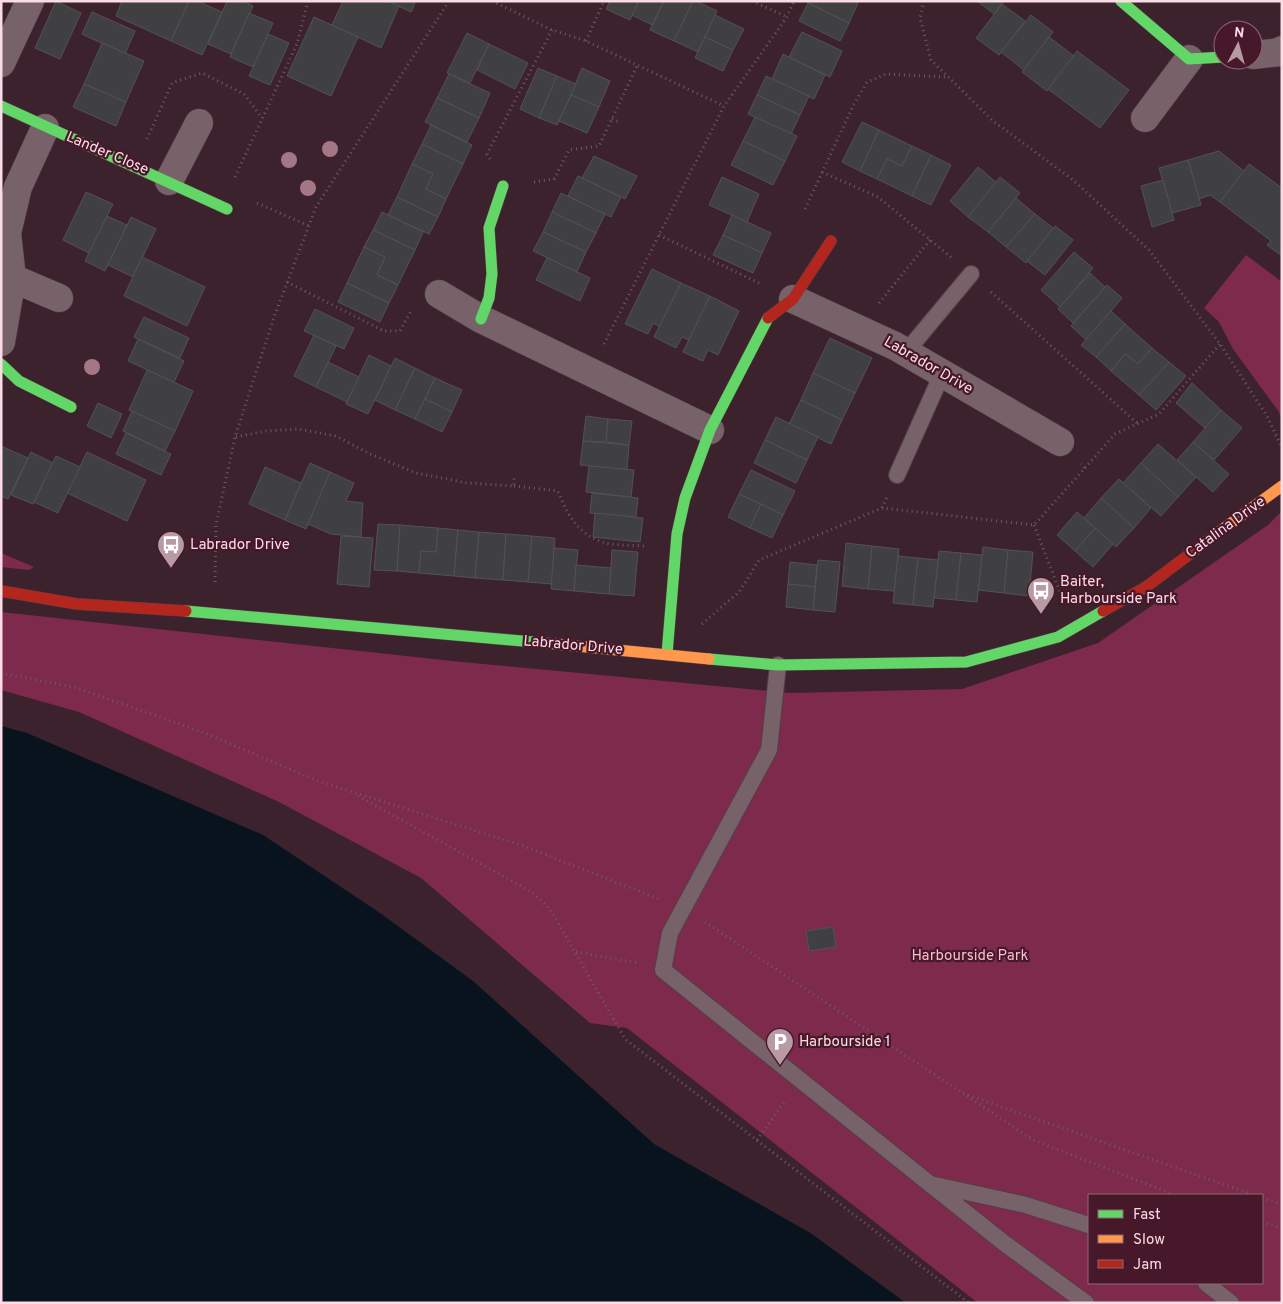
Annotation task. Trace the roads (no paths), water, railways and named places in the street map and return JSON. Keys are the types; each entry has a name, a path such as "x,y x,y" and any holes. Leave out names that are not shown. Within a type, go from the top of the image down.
{"street":[{"path":"1,63 30,1"},
{"path":"1121,1 1189,59 1213,58"},
{"path":"1263,54 1282,52"},
{"path":"1144,118 1189,59"},
{"name":"Lander Close","path":"1,106 45,128 169,181 227,209"},
{"path":"169,181 199,123"},
{"path":"1,342 12,278 7,233 18,187 45,128"},
{"path":"481,319 490,298 492,274 489,228 504,186"},
{"path":"667,654 677,534 685,498 710,430 767,319 793,299 831,241"},
{"path":"12,278 59,298"},
{"path":"427,299 481,319 710,430"},
{"name":"Labrador Drive","path":"793,299 906,352 1060,442"},
{"path":"1,364 19,381 70,407"},
{"name":"Catalina Drive","path":"1146,587 1282,486"},
{"name":"Labrador Drive","path":"1,590 76,604 215,612 778,665 966,662 1058,637 1146,587"}],"lane":[{"path":"906,352 971,274"},
{"path":"897,475 942,374"},
{"path":"778,665 769,750 670,933 663,970 1004,1243 1086,1303"},
{"path":"930,1184 1026,1205 1088,1225"},
{"path":"1207,1284 1231,1303"}],"water":[{"path":"1,726 27,733 263,835 380,913 473,981 654,1144 812,1234 906,1303 1,1303"}],"place":[{"name":"Labrador Drive","path":"171,569"},
{"name":"Baiter, Harbourside Park","path":"1041,615"},
{"name":"Harbourside 1","path":"780,1066"}],"park label":[{"name":"Harbourside Park","path":"970,956"}]}
